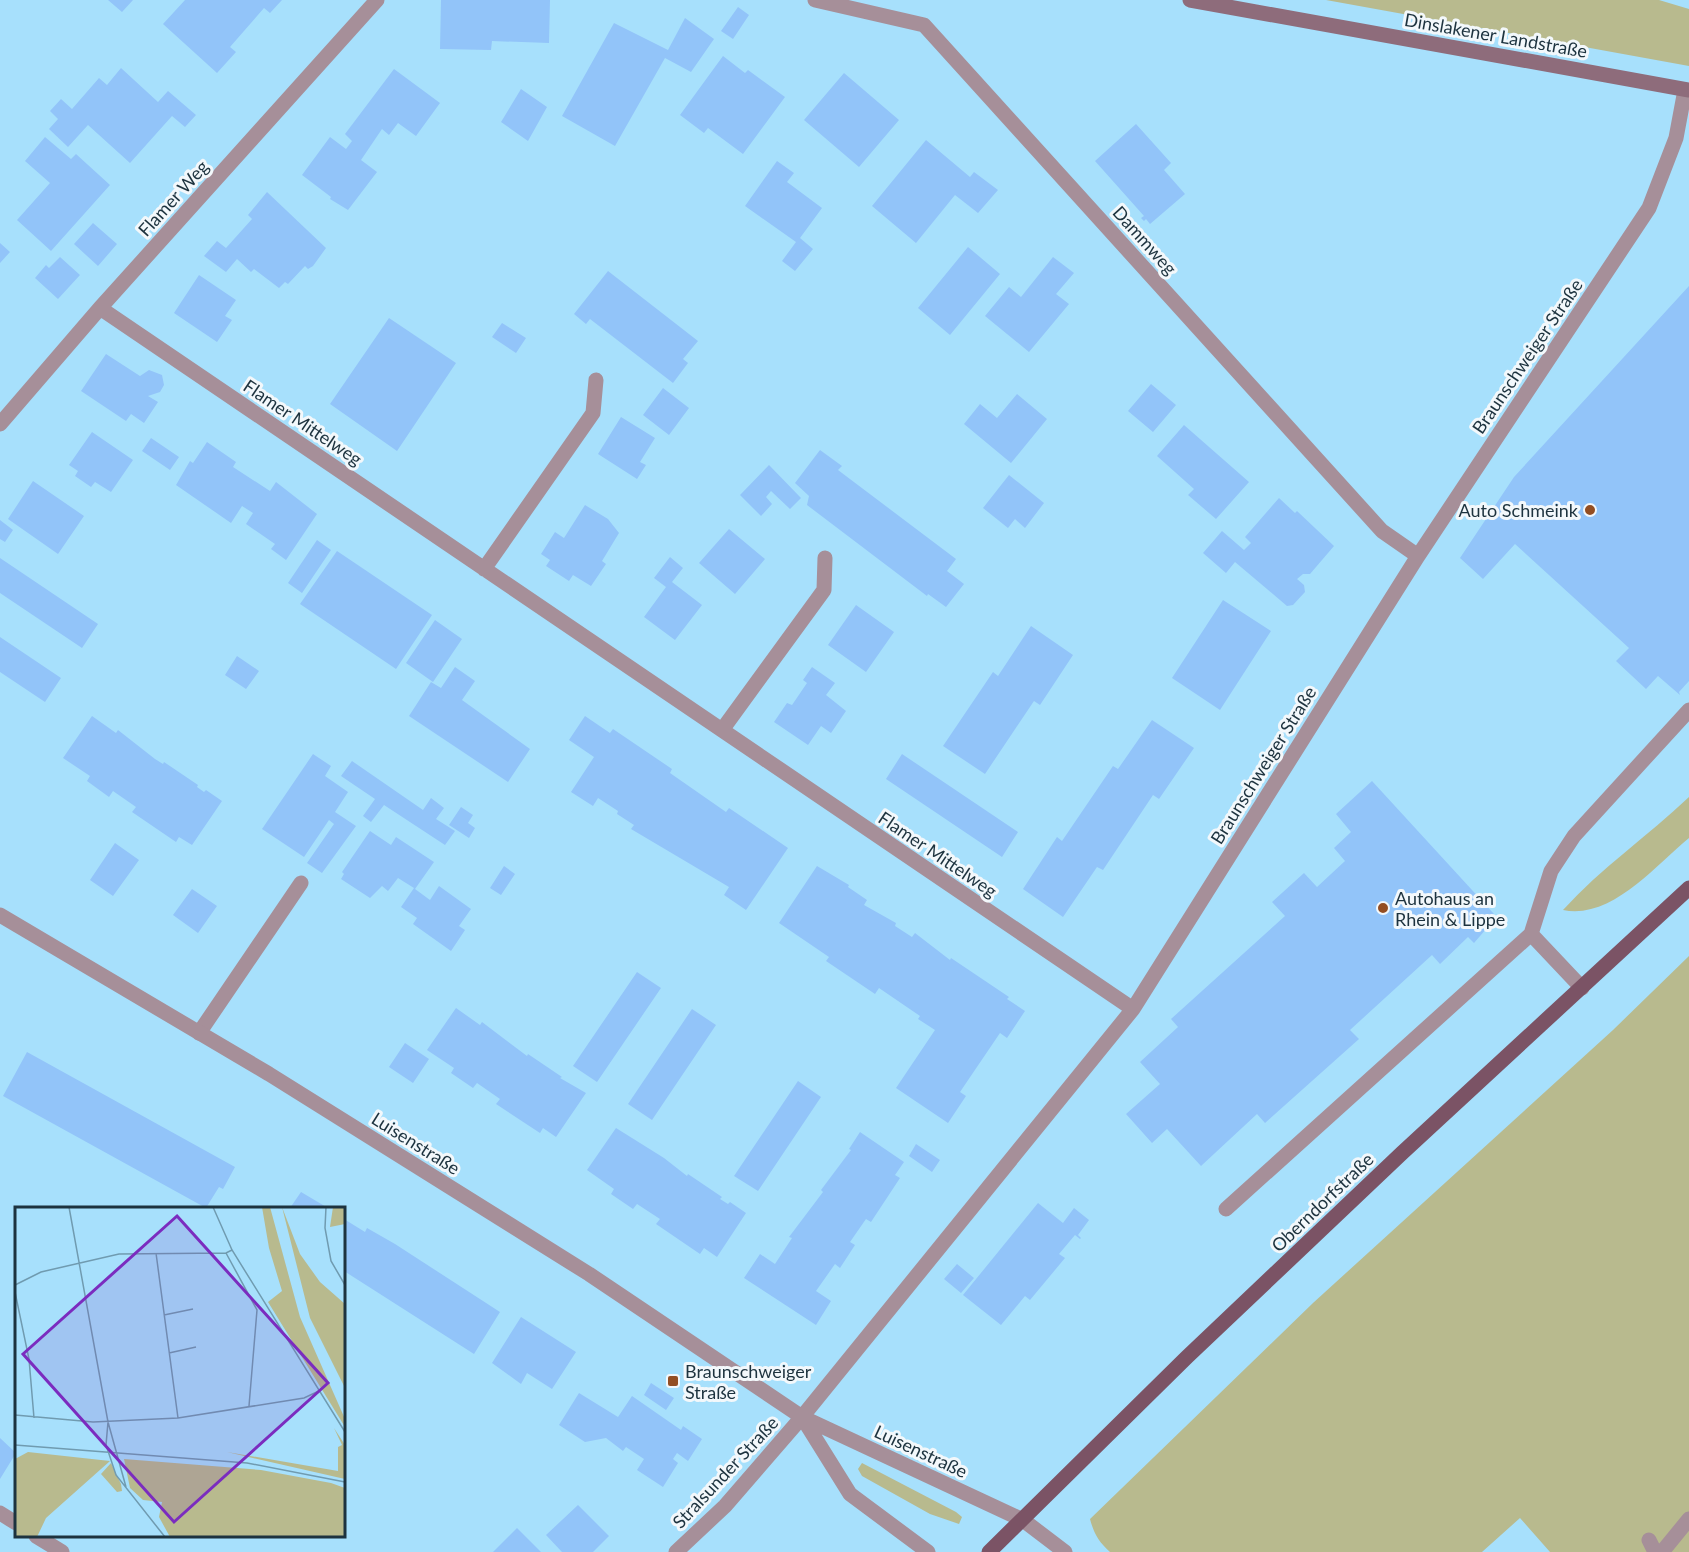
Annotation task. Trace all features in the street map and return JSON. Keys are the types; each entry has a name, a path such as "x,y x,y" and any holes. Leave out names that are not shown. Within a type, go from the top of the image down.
{"main road":[{"name":"Dinslakener Landstraße","path":"1190,0 1687,90"},
{"name":"Oberndorfstraße","path":"989,1552 1187,1357 1401,1153 1689,888"}],"street":[{"name":"Flamer Weg","path":"0,424 100,308 377,0"},
{"name":"Dammweg","path":"816,0 924,25 1382,531 1418,556"},
{"name":"Braunschweiger Straße","path":"802,1417 1133,1009 1418,556 1648,208 1676,138 1687,90"},
{"name":"Flamer Mittelweg","path":"100,308 1133,1009"},
{"path":"484,569 594,413 596,380"},
{"path":"722,730 824,590 825,558"},
{"path":"1226,1209 1531,934 1551,871 1574,836 1689,710"},
{"path":"199,1033 301,883"},
{"name":"Luisenstraße","path":"0,915 199,1033 580,1269 802,1417 1023,1520 1060,1549"},
{"path":"1531,934 1582,988"},
{"name":"Luisenstraße","path":"802,1417 850,1494 928,1552"},
{"name":"Stralsunder Straße","path":"676,1552 725,1506 802,1417"},
{"path":"0,1513 15,1522"},
{"path":"1662,1552 1689,1519"},
{"path":"38,1537 62,1552"}],"green space":[{"path":"1326,0 1659,0 1689,9 1689,66"},
{"path":"1689,797 1689,838 1647,876 1615,899 1598,907 1581,911 1563,910 1593,880"},
{"path":"1689,956 1689,1552 1550,1552 1520,1518 1482,1552 1110,1552 1097,1537 1090,1519 1313,1303 1613,1030"},
{"path":"862,1463 956,1512 962,1517 959,1524 930,1514 862,1476 858,1469"}],"building":[{"path":"108,0 133,0 122,12"},
{"path":"185,0 282,0 270,13 264,8 230,47 236,52 217,73 163,24"},
{"path":"441,0 550,0 549,43 492,41 491,50 440,49"},
{"path":"738,7 749,15 733,39 721,31"},
{"path":"685,18 714,39 691,72 665,58 615,146 562,116 614,23 668,50"},
{"path":"723,56 745,73 748,70 785,97 743,154 708,128 704,133 680,115"},
{"path":"121,68 158,102 168,91 196,115 185,127 172,116 130,163 88,125 68,147 49,129 58,119 50,111 61,99 72,109 99,78 107,85"},
{"path":"394,69 440,103 416,136 398,123 389,135 382,129 361,160 377,172 348,210 330,199 331,197 302,175 330,137 346,149 352,141 345,134"},
{"path":"844,73 899,120 859,167 804,120"},
{"path":"521,89 547,107 528,141 501,122"},
{"path":"1136,124 1171,163 1164,170 1185,194 1150,224 1146,219 1144,221 1141,218 1144,216 1095,161"},
{"path":"45,137 71,159 76,154 110,185 51,251 17,220 50,183 25,161"},
{"path":"926,140 970,177 974,172 998,190 978,213 955,195 916,243 872,206"},
{"path":"777,161 794,173 787,182 822,208 800,238 813,249 795,271 782,261 796,242 745,206"},
{"path":"267,192 326,248 313,266 308,269 305,266 288,284 285,282 279,288 254,269 251,272 237,259 226,272 204,256 217,241 226,248 252,219 248,215"},
{"path":"93,223 117,244 98,266 74,244"},
{"path":"0,243 10,252 0,263"},
{"path":"968,247 1000,274 950,335 918,308"},
{"path":"60,257 80,275 58,299 35,278 46,265 49,268"},
{"path":"1053,257 1074,273 1056,294 1069,304 1029,352 985,316 1009,287 1021,297"},
{"path":"608,271 698,341 683,359 688,363 673,383 590,319 586,324 574,314"},
{"path":"199,275 236,300 225,316 232,320 217,342 174,313"},
{"name":"Auto Schmeink","path":"1689,286 1689,681 1679,692 1680,695 1658,676 1646,689 1616,661 1629,648 1515,544 1483,579 1460,558 1514,477"},
{"path":"389,318 456,363 397,451 330,404"},
{"path":"502,323 526,338 516,353 492,337"},
{"path":"106,354 140,376 149,370 162,375 164,385 160,392 148,396 158,402 144,423 131,414 126,421 81,391"},
{"path":"1151,384 1176,405 1153,432 1128,411"},
{"path":"663,388 689,408 669,435 643,415"},
{"path":"1017,394 1047,419 1011,463 964,424 980,404 997,418"},
{"path":"621,417 655,438 640,462 646,465 637,479 598,454"},
{"path":"1184,425 1249,482 1216,519 1188,495 1194,489 1157,456"},
{"path":"92,432 133,460 111,492 95,482 91,487 75,476 78,471 69,465"},
{"path":"151,438 179,457 170,470 142,451"},
{"path":"207,442 236,462 233,467 270,491 276,482 317,514 286,560 271,549 275,544 246,524 253,513 242,506 231,523 176,485 190,461 193,463"},
{"path":"820,450 842,466 838,470 956,559 947,571 964,584 946,607 928,594 927,596 807,505 809,496 795,483"},
{"path":"769,465 801,498 790,509 771,491 766,497 772,504 761,516 740,495"},
{"path":"1009,475 1044,503 1025,528 1015,519 1008,528 983,508"},
{"path":"33,481 84,516 58,554 8,519"},
{"path":"1279,498 1295,513 1297,511 1334,546 1310,574 1303,574 1297,579 1304,585 1305,592 1293,605 1287,606 1235,562 1226,573 1203,553 1222,531 1244,550 1251,543 1245,537"},
{"path":"585,505 608,519 619,533 602,561 606,564 591,586 573,575 569,581 546,566 550,560 541,554 555,532 564,538"},
{"path":"0,520 13,530 5,542 0,539"},
{"path":"729,529 765,559 735,594 699,563"},
{"path":"317,540 331,550 302,593 288,583"},
{"path":"337,551 432,615 396,669 300,604"},
{"path":"670,557 683,568 672,582 702,605 675,640 644,617 666,587 654,578"},
{"path":"0,558 98,624 82,648 0,593"},
{"path":"1223,600 1271,631 1220,710 1172,678"},
{"path":"856,605 894,632 866,672 828,645"},
{"path":"435,620 462,639 433,682 406,663"},
{"path":"1031,626 1073,655 1040,705 1034,701 985,774 943,746 993,672 998,676"},
{"path":"0,637 61,678 45,702 0,672"},
{"path":"237,656 259,671 246,689 225,675"},
{"path":"455,667 475,681 462,700 530,749 508,782 409,716 431,682 441,688"},
{"path":"812,667 835,683 826,695 846,711 831,733 821,726 808,745 774,722 787,703 792,705 807,683 803,680"},
{"path":"92,716 116,733 118,730 155,759 163,764 164,762 198,785 197,787 204,792 206,790 222,801 192,845 179,837 176,842 132,812 136,807 113,791 109,797 87,781 90,776 63,758"},
{"path":"585,716 610,733 613,729 672,769 670,773 726,812 729,808 788,848 746,910 724,895 729,887 631,829 634,825 617,814 618,811 598,798 593,806 571,792 594,757 569,740"},
{"path":"1152,720 1194,748 1159,799 1153,795 1103,870 1097,867 1063,917 1023,889 1057,837 1062,841 1113,766 1118,769"},
{"path":"313,754 331,766 325,776 348,792 335,812 356,826 322,873 307,863 334,824 329,820 304,857 262,829"},
{"path":"902,754 1018,832 1002,857 886,779"},
{"path":"352,761 423,810 431,798 444,808 436,819 455,831 445,845 384,805 371,822 363,816 375,799 341,776"},
{"path":"1372,781 1494,914 1482,924 1487,928 1474,943 1468,937 1440,964 1432,955 1350,1030 1359,1039 1265,1123 1257,1114 1201,1166 1167,1129 1152,1143 1126,1114 1160,1084 1140,1062 1178,1027 1171,1019 1285,916 1272,902 1304,873 1317,887 1345,861 1334,848 1351,832 1336,814"},
{"path":"461,807 473,815 468,823 475,828 469,838 449,825"},
{"path":"370,831 391,845 396,837 434,862 415,889 430,900 439,886 471,909 459,926 465,930 451,951 413,924 417,918 401,907 414,888 398,878 388,891 382,886 370,898 341,879 344,874 342,872"},
{"path":"115,843 139,860 113,896 90,880"},
{"path":"504,866 515,874 501,895 490,888"},
{"path":"817,866 849,885 848,887 867,900 864,905 896,923 895,926 912,937 915,933 950,960 951,958 1009,997 1007,999 1025,1011 1007,1038 1000,1033 960,1092 966,1096 948,1123 896,1088 935,1030 918,1019 920,1016 879,988 875,994 826,961 829,957 779,923"},
{"path":"192,889 217,906 198,933 173,915"},
{"path":"637,972 661,988 597,1082 573,1066"},
{"path":"456,1008 480,1025 482,1022 527,1056 528,1054 562,1077 560,1078 586,1093 556,1137 543,1128 540,1133 496,1104 500,1099 477,1083 473,1088 451,1073 454,1068 427,1050"},
{"path":"692,1009 716,1025 652,1120 628,1104"},
{"path":"405,1043 429,1059 413,1083 389,1067"},
{"path":"27,1052 235,1167 223,1189 219,1187 207,1207 204,1207 3,1096"},
{"path":"798,1081 821,1097 758,1191 734,1176"},
{"path":"616,1128 722,1197 720,1199 728,1204 730,1202 746,1213 717,1257 704,1248 700,1254 656,1224 660,1219 637,1204 633,1209 611,1194 614,1189 587,1170"},
{"path":"860,1132 904,1162 895,1175 900,1178 871,1222 866,1219 850,1242 855,1245 840,1268 835,1264 816,1291 831,1301 816,1325 744,1278 760,1254 775,1264 792,1238 789,1237 823,1192 821,1190 851,1150 849,1149"},
{"path":"916,1144 940,1160 932,1172 909,1156"},
{"path":"301,1192 326,1207 291,1207"},
{"path":"1038,1203 1063,1223 1074,1208 1089,1220 1078,1235 1081,1238 1075,1235 1059,1254 1065,1258 1030,1300 1025,1296 1001,1325 963,1295"},
{"path":"345,1220 365,1232 367,1228 395,1244 500,1312 474,1354 345,1272"},
{"path":"957,1264 974,1278 961,1293 944,1279"},
{"path":"521,1317 576,1352 552,1389 527,1373 521,1384 492,1363"},
{"path":"651,1383 674,1398 666,1410 644,1395"},
{"path":"579,1393 618,1417 632,1396 681,1430 683,1426 702,1439 688,1461 677,1453 673,1459 678,1463 663,1487 637,1470 644,1459 626,1447 623,1451 606,1438 585,1442 559,1425"},
{"path":"0,1438 15,1455 0,1479"},
{"path":"578,1505 609,1536 593,1552 562,1552 546,1535"},
{"path":"517,1528 541,1552 493,1552"}],"place":[{"name":"Auto Schmeink","path":"1590,510"},
{"name":"Autohaus an Rhein & Lippe","path":"1383,908"},
{"name":"Braunschweiger Straße","path":"673,1381"}]}
